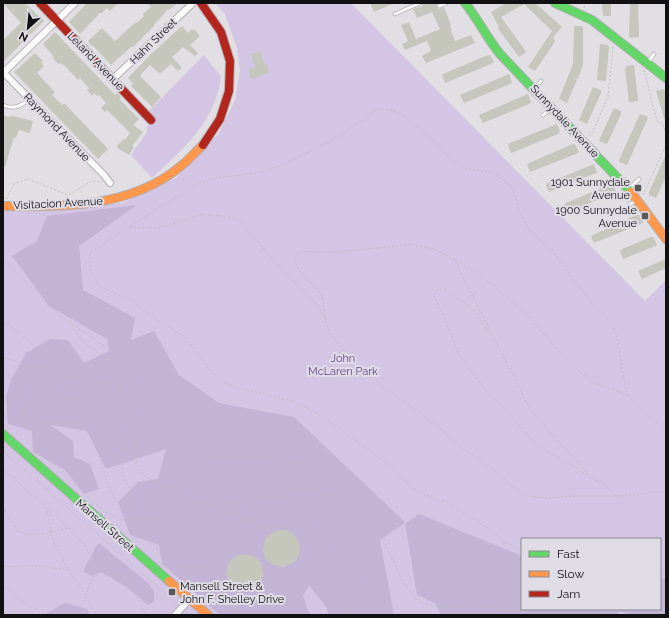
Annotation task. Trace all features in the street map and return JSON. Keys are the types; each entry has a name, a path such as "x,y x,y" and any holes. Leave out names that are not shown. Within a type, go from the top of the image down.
{"street":[{"name":"Leland Avenue","path":"40,3 152,120"},
{"path":"3,72 75,3"},
{"name":"Hahn Street","path":"113,79 193,3"},
{"name":"Visitacion Avenue","path":"5,204 76,205 125,197 147,188 169,176 201,147 214,129 224,110 228,99 231,77 229,55 222,33 213,18 201,3"},
{"path":"555,3 592,20 666,78"},
{"name":"Sunnydale Avenue","path":"468,4 494,47 629,189 666,239"},
{"name":"Raymond Avenue","path":"3,72 104,175 110,183"},
{"name":"Mansell Street","path":"3,434 208,615"},
{"path":"175,615 190,599"}],"lane":[{"path":"395,14 420,3"},
{"path":"439,6 446,3"},
{"path":"647,63 654,54"},
{"path":"534,90 541,82"},
{"path":"3,105 10,108 17,107 30,99"},
{"path":"543,115 552,109"},
{"path":"629,189 638,179"},
{"path":"630,204 638,200"}],"path":[{"path":"584,143 592,133 608,97 613,42 615,38"},
{"path":"647,63 643,67 657,121 663,124 666,134"},
{"path":"521,549 504,542 491,530 446,502 423,494 414,489 381,459 316,413 292,401 232,386 222,381 205,365 184,336 152,317 135,303 100,286 91,273 89,262 90,253 128,227 198,184 215,178 258,173 284,164 331,141 380,109 388,109 400,113 457,164 464,168 491,173 504,179 512,188 516,198 518,210 532,233 552,250 591,303 613,326 617,337 626,392 644,413 666,430"},
{"path":"638,200 644,194 666,145"},
{"path":"5,204 14,184 28,179 68,195 92,181 110,183"},
{"path":"128,227 157,228 203,214 234,218 244,226 274,261 320,308 326,319"},
{"path":"630,396 601,386 582,374 563,356 530,318 492,284 454,259 434,249 412,244 360,250 300,252 295,257 295,262 300,271 317,288 324,301 330,335 368,376 435,424 460,446 495,471 514,488 528,496 545,498 618,496 666,491"},
{"path":"3,258 49,306 101,344 116,352 148,409 179,440 216,459 278,458 307,464 327,476 332,481 338,496 351,507 381,539 409,590 415,598 438,607 482,604 518,615"},
{"path":"454,259 529,407 538,420 573,456 588,475"},
{"path":"497,344 474,312 458,298 445,289 436,291 434,296 458,353 487,392 510,414 538,445 604,485 618,496"},
{"path":"68,321 83,341 109,362 136,432 136,465"},
{"path":"3,323 12,327 34,345 38,352 41,367 53,393 66,399 84,400 103,414 118,433 136,465 145,476 173,488 197,502 215,507 269,528"},
{"path":"3,357 36,368 52,364 72,376 98,382 118,384"},
{"path":"3,367 18,391 28,426 45,450 58,466 93,502 110,515 125,520"},
{"path":"118,384 119,370 126,368"},
{"path":"3,400 8,404 11,421 28,426"},
{"path":"25,414 36,423 43,424 69,422 82,427 89,434 96,445 108,485 125,520 140,536 166,555 182,572 222,603 245,615 256,615"},
{"path":"125,446 122,458 123,477 130,490 128,504 133,518 132,527"},
{"path":"3,451 191,615"},
{"path":"3,469 69,528 84,545 97,565 108,572 118,575 133,589 146,615"},
{"path":"277,497 277,492 302,489 338,496"},
{"path":"133,518 145,518 164,525 180,525 215,507 263,496 285,498 292,502 302,515 310,530 318,538 328,555 352,576 358,584 373,615"},
{"path":"40,502 48,514 51,533 56,545 69,570 97,615"},
{"path":"3,508 18,530 27,534 51,533 69,528"},
{"path":"172,561 197,568 210,564 269,528 285,523 298,531 306,539 312,554 348,587 364,598"},
{"path":"3,566 16,567 31,565 69,570"},
{"path":"86,596 89,582 101,568"},
{"path":"3,584 11,594 31,608 46,615"},
{"path":"338,615 352,610 348,587"},
{"path":"320,610 320,615"},
{"path":"573,615 622,611 636,615"}],"green space":[{"name":"John McLaren Park","path":"215,3 351,3 645,301 666,280 666,615 3,615 3,210 36,211 123,203 176,178 219,133 235,100 240,71 237,48 225,14"},
{"path":"204,55 221,77 212,108 190,141 152,178 131,155 147,132 148,112"}],"shaded area":[{"path":"137,205 79,246 83,290 135,318 131,340 154,331 179,375 219,403 294,417 406,523 419,514 521,556 521,610 661,610 661,578 666,579 666,615 632,615 619,611 617,615 441,615 435,603 417,595 405,523 380,540 394,615 328,615 327,608 309,585 303,596 310,615 220,615 162,564 159,545 130,535 118,502 138,482 158,479 166,449 106,469 87,431 50,425 73,441 74,457 90,464 99,489 84,494 65,470 33,452 32,431 8,424 6,397 11,380 26,353 50,339 68,340 84,363 109,351 107,339 49,306 12,256 37,241 47,216"},
{"path":"99,543 148,583 154,591 154,602 148,605 125,586 101,572 92,576 84,572 86,565"},
{"path":"65,603 87,609 90,615 43,615"}],"building":[{"path":"3,3 25,3 44,21 3,62 3,40 21,23"},
{"path":"87,3 118,3 110,11 107,8 100,13 80,34 69,22"},
{"path":"147,3 177,3 169,10 168,9 154,26 133,47 132,46 111,65 92,45 90,46 88,41 102,28 115,41 144,16 143,14 151,7"},
{"path":"370,3 395,3 374,12"},
{"path":"423,3 436,3 438,9 444,7 455,41 471,35 475,43 426,63 422,56 431,51 427,41 405,50 402,44 408,41 401,25 409,22 416,39 440,29 432,12 417,18 413,9 422,6"},
{"path":"506,3 535,3 562,27 553,37 555,41 554,43 535,71 528,67 552,31 524,4 501,17 526,52 519,57 499,30 499,27 491,12"},
{"path":"602,3 611,3 611,16 603,16"},
{"path":"630,3 638,3 639,37 630,38 629,35"},
{"path":"182,26 188,33 194,29 200,36 190,45 198,53 195,56 183,47 172,57 182,68 178,71 171,64 160,74 150,65 141,74 140,76 161,97 152,107 131,86 133,83 128,78 150,55"},
{"path":"574,26 582,26 583,29 583,65 578,79 573,78 577,80 567,103 559,99 573,64"},
{"path":"55,32 115,95 117,93 121,97 119,99 139,119 133,125 143,132 132,146 134,147 129,155 116,147 124,139 125,140 130,133 107,110 105,112 101,108 106,103 99,95 97,96 94,93 92,96 87,90 89,88 80,78 78,80 63,64 58,64 43,44"},
{"path":"600,44 608,45 609,47 606,81 597,80"},
{"path":"260,51 264,64 266,63 269,73 251,79 248,69 255,67 251,54"},
{"path":"35,53 43,61 41,63 44,66 37,73 55,92 52,95 62,105 65,104 108,149 98,159 14,72"},
{"path":"490,55 494,62 445,83 443,74"},
{"path":"634,65 638,101 629,102 625,69 626,66"},
{"path":"509,74 512,82 510,84 464,103 460,95"},
{"path":"593,87 601,90 601,93 587,124 579,120"},
{"path":"664,89 666,91 666,121 656,91"},
{"path":"528,94 531,102 529,104 483,123 479,115"},
{"path":"614,108 621,111 621,114 607,144 599,141"},
{"path":"640,114 648,117 627,165 619,162 619,160"},
{"path":"3,115 33,121 30,133 19,130 16,138 14,137 5,167 3,167"},
{"path":"557,124 560,132 558,134 511,153 508,145 510,143"},
{"path":"575,144 579,152 576,154 530,172 527,165 529,163"},
{"path":"666,154 666,177 656,198 649,195 649,192"},
{"path":"594,164 596,173 549,192 546,185 548,183"},
{"path":"613,184 616,192 614,193 568,212 564,205 566,203"},
{"path":"636,215 639,215 643,223 594,243 591,236"},
{"path":"653,237 657,245 623,259 620,251 622,249"},
{"path":"666,259 666,268 642,279 638,271"},
{"path":"281,530 286,530 294,534 300,547 296,561 283,567 273,565 265,559 263,549 265,540 268,536"},
{"path":"244,554 253,556 261,562 263,572 259,585 246,591 236,589 232,586 226,574 228,564 231,560"}],"traffic: fast":[{"path":"465,3 500,54 631,192"},
{"path":"555,3 592,20 666,78"},
{"path":"3,434 169,581"}],"traffic: slow":[{"path":"3,206 73,205 119,197 141,190 161,180 184,164 203,145"},
{"path":"631,192 666,239"},
{"path":"169,581 208,615"}],"traffic: jam":[{"path":"40,3 151,120"},
{"path":"201,3 221,32 230,61 229,91 220,119 203,145"}],"place":[{"name":"1901 Sunnydale Avenue","path":"638,188"},
{"name":"1900 Sunnydale Avenue","path":"645,216"},
{"name":"Mansell Street & John F. Shelley Drive","path":"172,592"}]}
